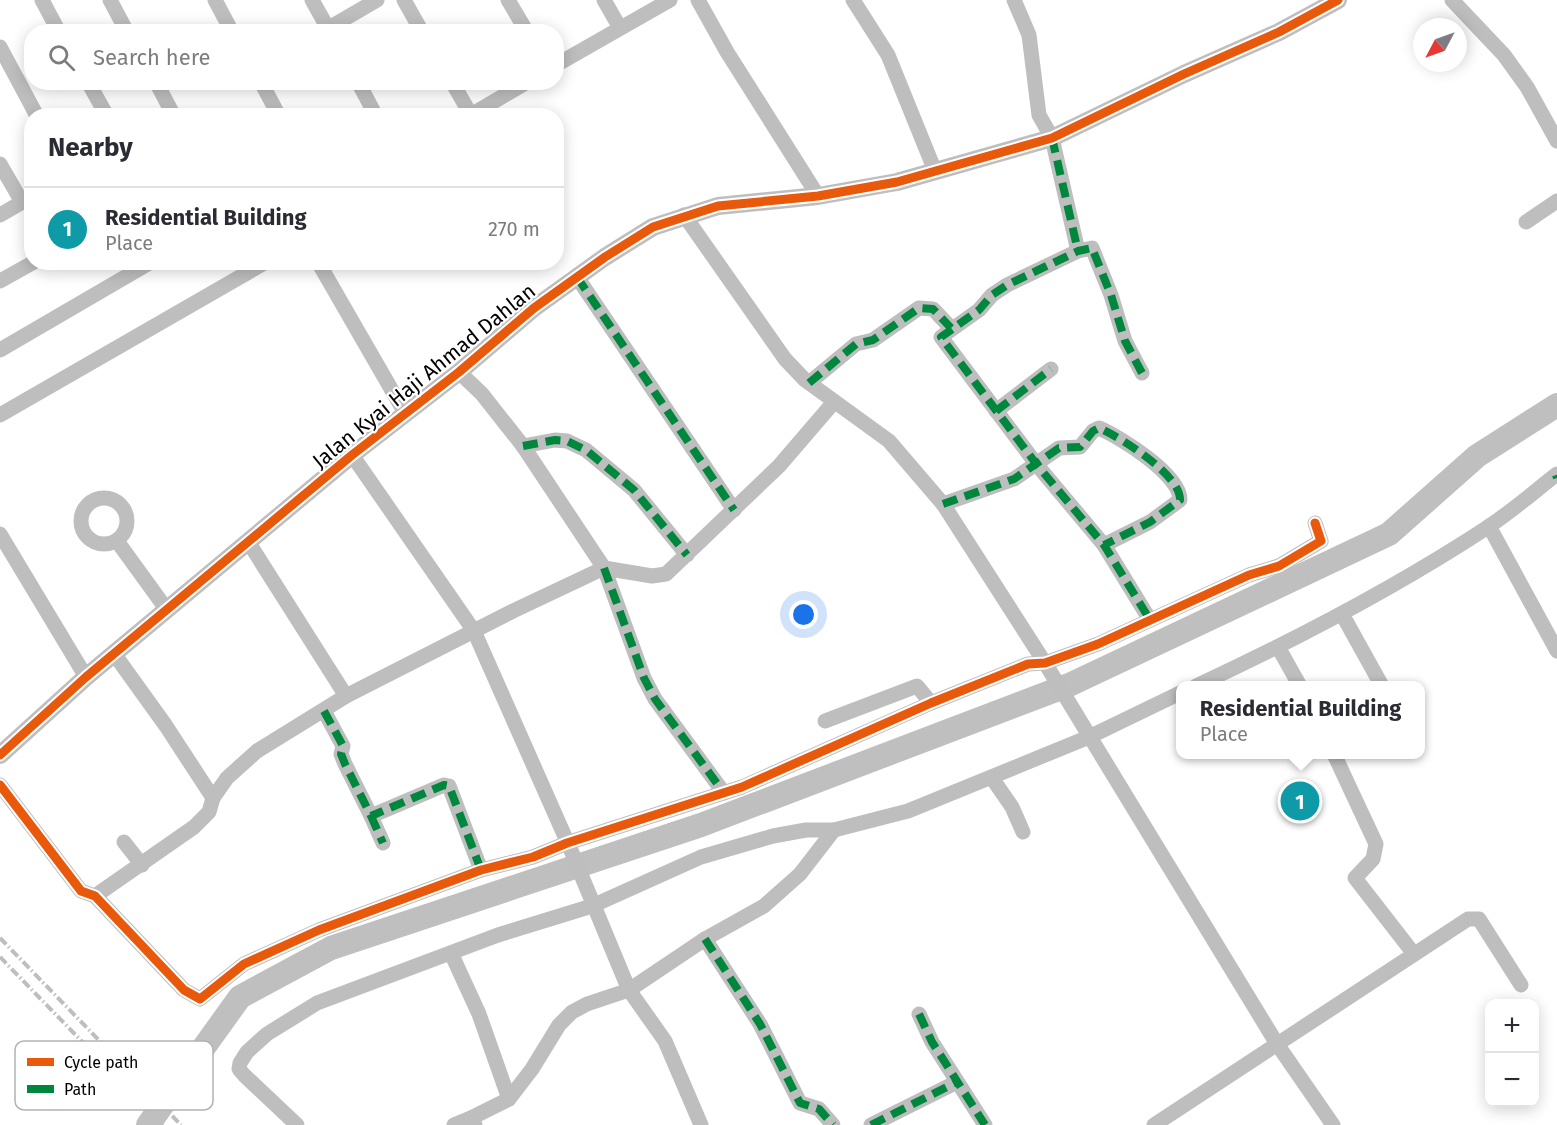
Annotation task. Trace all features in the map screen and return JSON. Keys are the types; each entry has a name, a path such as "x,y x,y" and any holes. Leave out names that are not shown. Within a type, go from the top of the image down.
{"street":[{"path":"42,0 55,24"},
{"path":"110,0 124,24"},
{"path":"215,0 228,24"},
{"path":"312,0 323,24"},
{"path":"336,24 376,0"},
{"path":"404,0 418,24"},
{"path":"508,0 522,24"},
{"path":"604,0 620,28"},
{"path":"564,60 670,0"},
{"path":"698,0 818,196"},
{"path":"853,0 888,55 935,171"},
{"path":"1014,0 1029,35 1040,115 1052,138 1078,250"},
{"name":"Jalan Kyai Haji Ahmad Dahlan","path":"0,755 86,677 352,455 459,372 534,308 653,227 684,215 718,206 818,196 897,182 1052,138 1184,74 1279,32 1338,0"},
{"path":"1452,0 1504,55 1527,87 1557,141"},
{"path":"0,47 33,108"},
{"path":"92,90 103,108"},
{"path":"160,90 170,108"},
{"path":"265,90 275,108"},
{"path":"362,90 372,108"},
{"path":"456,90 467,108"},
{"path":"484,108 514,90"},
{"path":"0,164 24,196"},
{"path":"1526,222 1557,201"},
{"path":"0,215 24,202"},
{"path":"684,215 785,359 809,383 889,441 943,504 1047,667 1277,1044 1333,1125"},
{"path":"1142,373 1125,341 1095,252 1088,248 1078,250 1008,285 992,295 979,310 942,334 941,339 1037,465 1104,545 1150,620"},
{"path":"0,281 24,268"},
{"path":"0,350 137,270"},
{"path":"0,415 250,270"},
{"path":"323,270 405,414"},
{"path":"577,277 734,510"},
{"path":"809,383 856,344 873,340 919,308 933,309 951,328"},
{"path":"996,411 1051,369"},
{"path":"459,372 482,394 523,446 604,568 644,678 656,699 724,793"},
{"path":"94,896 194,827 209,812 213,798 227,778 257,751 346,696 604,568 661,576 675,568 778,466 834,402"},
{"path":"943,504 994,488 1037,465 1059,448 1080,447 1093,431 1099,428 1119,437 1137,450 1175,485 1179,492 1179,500 1169,509 1150,522 1104,545"},
{"path":"523,446 555,440 567,441 586,450 634,490 687,555"},
{"path":"352,455 474,631 585,883 592,906 629,990 665,1041 701,1125"},
{"path":"1207,681 1342,614 1489,526 1557,476"},
{"path":"0,785 81,891 94,896 184,990 200,999 256,957 364,912 481,870 533,857 742,787 1028,664 1047,667 1249,575 1279,566 1322,540 1315,523"},
{"path":"1489,526 1557,651"},
{"path":"0,534 86,677"},
{"path":"117,541 167,610"},
{"path":"249,543 346,696"},
{"path":"1342,614 1379,681"},
{"path":"1278,647 1297,681"},
{"path":"115,655 166,726 213,798"},
{"path":"825,721 916,686 931,704"},
{"path":"297,1125 239,1069 247,1052 288,1019 317,1003 498,935 592,906 701,857 773,836 806,830 834,830 909,811 1089,737 1176,695"},
{"path":"324,711 343,746 341,754 345,764 383,843"},
{"path":"1336,759 1376,844 1373,859 1355,878 1414,954"},
{"path":"992,778 1012,807 1023,832"},
{"path":"371,816 444,785 449,786 481,870"},
{"path":"454,1125 473,1121 509,1099 532,1069 559,1026 572,1012 587,1004 629,990 705,939 773,900 800,874 834,830"},
{"path":"124,842 142,864"},
{"path":"1154,1125 1468,919 1479,919 1521,985"},
{"path":"705,939 760,1024 800,1103 819,1109 833,1125"},
{"path":"452,953 479,1014 509,1099"},
{"path":"919,1014 957,1082 985,1125"},
{"path":"872,1125 957,1082"}],"waterway":[{"path":"208,1041 240,997 331,948 701,825 1069,685 1389,534 1477,456 1557,405"},
{"path":"148,1125 159,1110"}],"railway":[{"path":"0,938 100,1041"},
{"path":"0,957 82,1041"},
{"path":"148,1110 163,1125"},
{"path":"166,1110 181,1125"}],"marked path":[{"path":"1052,138 1078,251"},
{"path":"1142,373 1125,341 1111,295 1092,248 1078,251 1007,285 992,295 979,310 941,337 1037,465 1104,545 1150,620"},
{"path":"577,277 734,510"},
{"path":"809,383 856,344 873,340 919,308 933,309 951,328"},
{"path":"996,411 1051,369"},
{"path":"943,504 1014,479 1059,448 1080,447 1093,431 1099,428 1148,458 1171,479 1178,490 1180,500 1150,522 1104,545"},
{"path":"523,446 555,440 567,441 586,450 634,490 687,555"},
{"path":"604,568 644,678 655,699 724,793"},
{"path":"324,711 343,746 341,754 371,816 444,785 449,786 481,870"},
{"path":"371,816 383,843"},
{"path":"705,939 760,1024 800,1103 819,1109 833,1125"},
{"path":"919,1014 932,1042 985,1125"},
{"path":"871,1125 957,1082"}],"cycle path":[{"path":"0,755 86,677 352,455 459,372 534,308 605,257 653,227 718,206 818,196 897,182 1052,138 1184,74 1279,32 1338,0"},
{"path":"0,785 81,891 95,896 184,990 200,999 244,964 319,930 481,870 533,857 567,843 742,787 931,703 1028,664 1045,663 1098,644 1249,575 1279,566 1321,541 1315,523"}],"place":[{"name":"Residential Building","path":"1300,801"}]}
